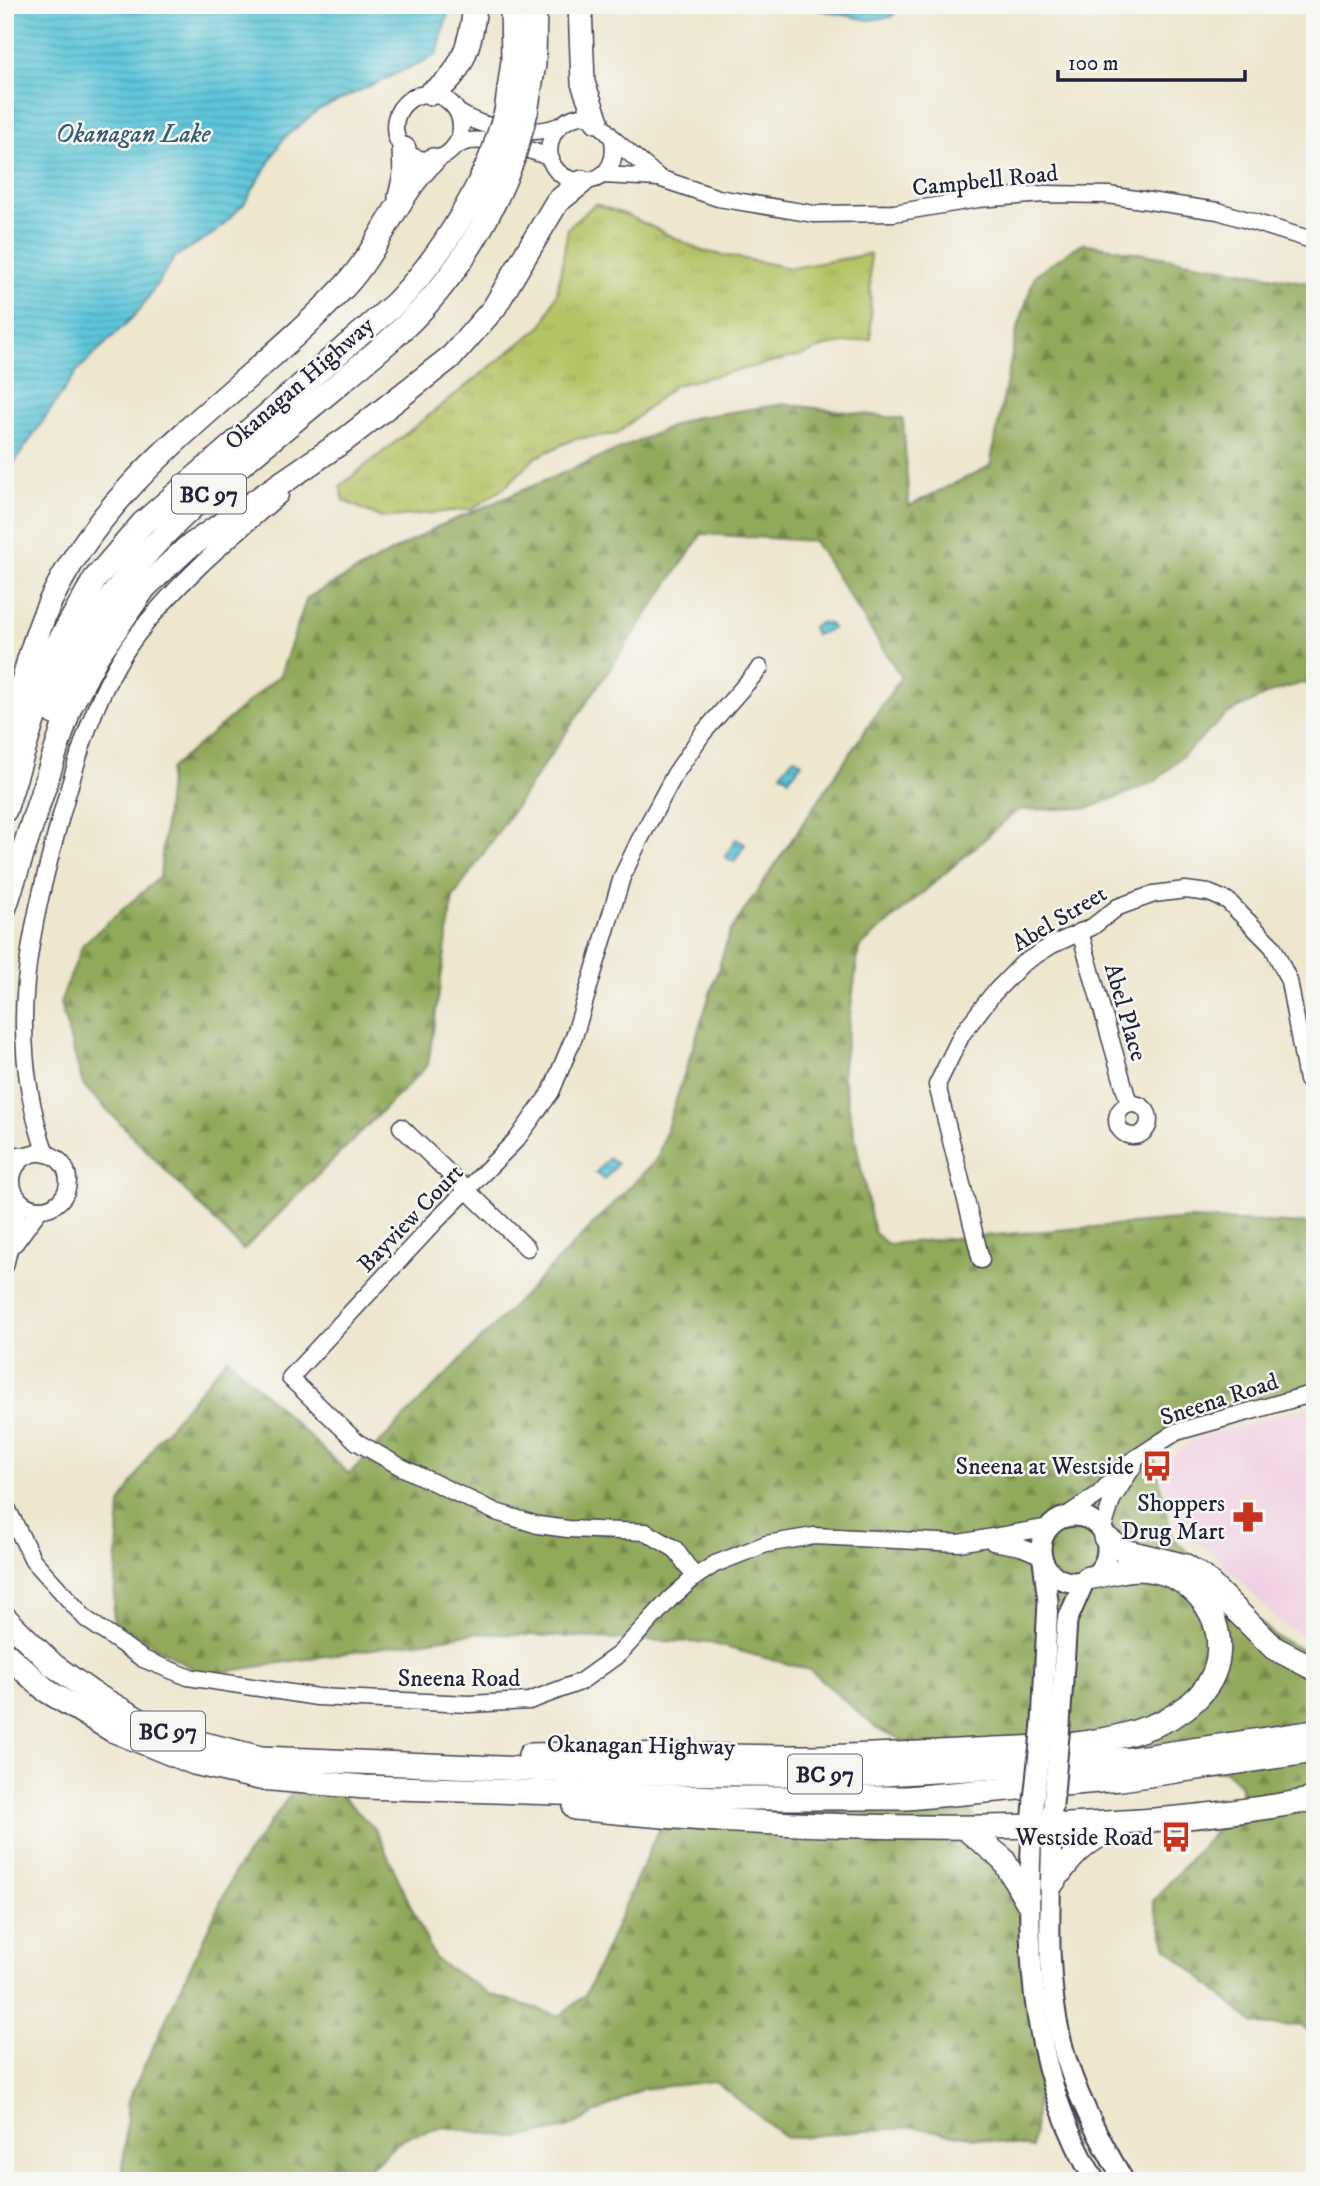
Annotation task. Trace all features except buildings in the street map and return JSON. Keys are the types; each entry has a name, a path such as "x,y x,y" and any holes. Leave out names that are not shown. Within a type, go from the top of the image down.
{"highway":[{"path":"431,93 454,77 470,36 475,5"},
{"name":"Okanagan Highway","path":"512,5 516,112"},
{"name":"Okanagan Highway","path":"5,895 52,718 72,662 107,603 191,509 425,307 468,251 501,189 503,154 534,64 535,5"},
{"path":"580,5 583,83 597,121"},
{"path":"399,204 405,175 404,149"},
{"name":"Okanagan Highway","path":"5,810 55,647 94,579 143,523 396,303 423,275 503,154"},
{"path":"5,754 31,653 50,602 113,507 160,453 269,358 347,284 399,204 433,160"},
{"path":"5,907 70,707 121,619 145,587 187,548 346,439 452,356 479,329 513,279 557,202 592,179"},
{"path":"1103,1535 1124,1551 1186,1566 1204,1578 1274,1647 1315,1669"},
{"path":"365,1761 584,1753 811,1757 1068,1745 1131,1733 1168,1720 1187,1707 1207,1685 1218,1662 1219,1637 1206,1604 1184,1582 1160,1573 1128,1570 1087,1579"},
{"name":"Okanagan Highway","path":"5,1618 52,1665 92,1693 141,1721 197,1742 261,1758 622,1773 868,1775 1130,1759 1315,1732"},
{"name":"Okanagan Highway","path":"5,1653 47,1691 112,1730 194,1763 260,1778 365,1787 706,1797 907,1798 1121,1779 1315,1751"},
{"path":"365,1787 712,1822 966,1829 1043,1814 1136,1823 1224,1814 1315,1800"},
{"path":"1051,1885 1065,1864 1088,1841 1136,1823"},
{"path":"966,1829 1003,1858 1027,1901"}],"main road":[{"path":"1051,1723 1048,1601 1042,1540 1057,1522 1085,1518 1103,1535 1106,1558 1101,1567 1087,1579 1067,1621 1051,1723 1043,1814 1027,1901 1033,1995 1044,2058 1062,2113 1095,2181"},
{"path":"1042,1557 1055,1576 1064,1581 1087,1579"},
{"path":"1043,1814 1051,1885 1053,1983 1062,2042 1084,2106 1124,2181"}],"street":[{"path":"431,93 442,96 458,111 483,124 543,132 577,117 597,121 614,140 614,159 592,179 563,176 551,159 536,152 479,141 468,141 433,160 419,159 404,149 395,132 398,112 412,97 431,93"},
{"path":"454,147 461,130 458,111"},
{"path":"551,159 550,142 559,126"},
{"name":"Campbell Road","path":"614,140 659,178"},
{"name":"Campbell Road","path":"592,179 659,178 718,198 814,214 894,213 978,199 1044,194 1108,195 1219,211 1315,241"},
{"path":"46,1154 29,1100 24,1022 26,973 31,932 84,733 106,684 135,637 167,598 194,570 346,439"},
{"name":"Bayview Court","path":"695,1577 675,1549 646,1532 538,1525 496,1512 401,1467 357,1442 290,1378 433,1223 468,1191 517,1139 551,1092 574,1037 622,877 648,823 675,774 704,733 760,668"},
{"name":"Abel Street","path":"981,1260 937,1086 962,1034 992,995 1022,964 1118,907 1154,894 1185,890 1209,893 1228,901 1273,947 1289,981 1307,1080 1315,1089"},
{"name":"Abel Place","path":"1080,932 1129,1104"},
{"path":"401,1127 527,1248"},
{"path":"5,1154 46,1154 57,1158 68,1179 60,1200 40,1209 23,1228 6,1261"},
{"path":"6,1261 18,1212 11,1182 14,1171 27,1156"},
{"path":"11,1182 20,1200 40,1209"},
{"name":"Sneena Road","path":"980,1541 1057,1522 1089,1503 1114,1475 1176,1432 1315,1393"},
{"name":"Sneena Road","path":"1103,1535 1112,1500 1141,1454"},
{"name":"Sneena Road","path":"5,1504 33,1560 86,1619 143,1659 188,1677 317,1697 469,1704 529,1701 580,1682 602,1667 695,1577 733,1556 790,1538 980,1541 1021,1547 1042,1557"}],"shaded area":[{"path":"1315,1405 1315,1643 1281,1623 1209,1549 1181,1535 1158,1471 1185,1445 1212,1433"}],"green space":[{"path":"595,204 627,215 702,251 792,268 870,254 871,339 827,346 803,355 675,385 617,434 574,439 536,457 504,488 472,509 382,518 344,501 340,486 543,325 557,293 568,228"},
{"path":"1082,243 1315,284 1315,685 1302,683 1272,692 1227,714 1156,781 1089,808 1018,810 859,948 842,1074 874,1232 887,1244 1189,1219 1315,1224 1315,1396 1182,1438 1154,1456 1172,1537 1274,1636 1315,1656 1315,2037 1301,2026 1254,2024 1167,1948 1153,1901 1241,1802 1241,1785 1226,1771 941,1759 875,1727 810,1670 710,1643 476,1633 203,1675 113,1621 120,1504 157,1441 227,1358 349,1474 657,1159 730,932 901,677 814,541 702,534 453,898 428,1065 243,1250 83,1085 60,1003 83,944 160,877 170,769 280,675 307,598 437,527 691,418 784,404 903,419 909,506 990,466 1016,334 1035,275"},
{"path":"686,1767 948,1783 1019,1874 1053,1968 1032,2148 913,2127 786,2138 715,2081 642,2089 567,2128 518,2138 444,2127 403,2138 356,2181 122,2181 128,2101 235,1871 298,1784 330,1784 376,1830 435,1959 490,1994 560,2016 586,1994"}],"water":[{"name":"Okanagan Lake","path":"5,5 450,5 437,55 318,110 283,139 244,204 216,232 175,257 139,311 78,370 5,476"},
{"path":"796,5 901,5 891,17 868,20"},
{"path":"821,622 830,624 832,629 815,635 812,627"},
{"path":"794,757 802,763 789,779 781,773"},
{"path":"736,839 745,844 734,862 725,857"},
{"path":"609,1158 617,1164 604,1180 596,1173"}],"place":[{"name":"Sneena at Westside","path":"1157,1466"},
{"name":"Shoppers Drug Mart","path":"1248,1517"},
{"name":"Westside Road","path":"1176,1837"}]}
